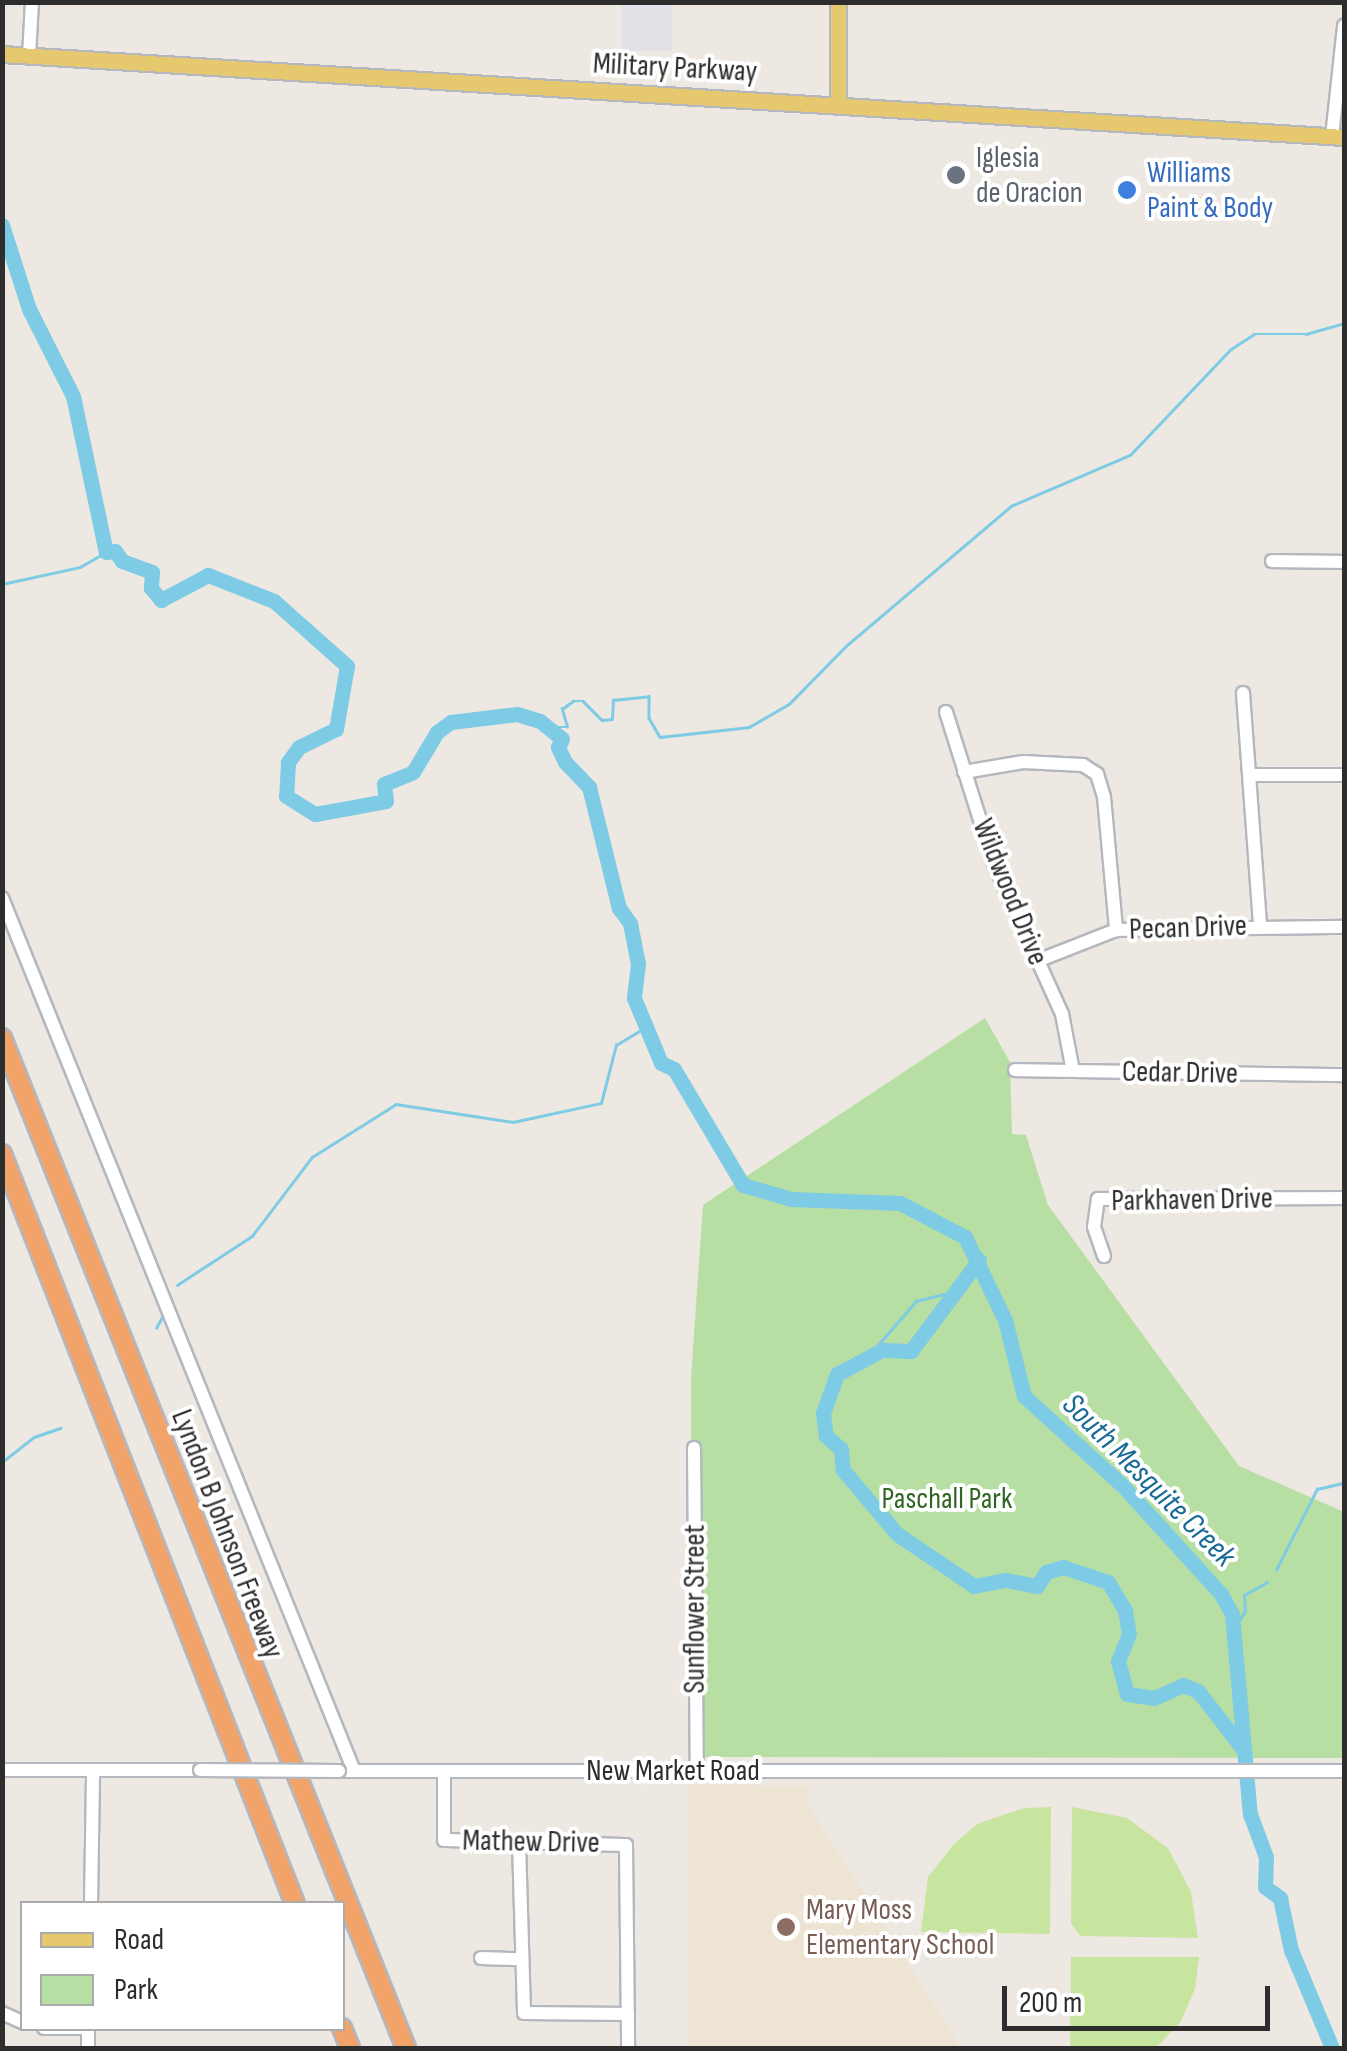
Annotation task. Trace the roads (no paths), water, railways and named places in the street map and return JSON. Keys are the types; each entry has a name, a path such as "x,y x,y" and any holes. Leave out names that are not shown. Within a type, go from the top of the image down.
{"highway":[{"name":"Lyndon B Johnson Freeway","path":"2,1038 406,2048"},
{"path":"2,1154 294,1901"}],"main road":[{"path":"838,2 838,106"},
{"name":"Military Parkway","path":"2,54 1338,137"}],"street":[{"path":"30,56 32,2"},
{"path":"1338,137 1344,26"},
{"path":"1272,561 1344,562"},
{"path":"1243,694 1260,926"},
{"name":"Wildwood Drive","path":"946,712 994,864 1062,1014 1072,1071"},
{"path":"964,772 1024,762 1083,765 1096,774 1104,797 1116,930"},
{"path":"1250,775 1344,775"},
{"name":"Lyndon B Johnson Freeway","path":"2,898 354,1771"},
{"name":"Pecan Drive","path":"1037,961 1116,930 1344,927"},
{"name":"Cedar Drive","path":"1015,1070 1344,1075"},
{"name":"Parkhaven Drive","path":"1104,1256 1094,1228 1098,1199 1344,1198"},
{"name":"Sunflower Street","path":"694,1448 696,1771"},
{"name":"New Market Road","path":"2,1770 1344,1772"},
{"path":"91,1901 93,1770"},
{"name":"Mathew Drive","path":"444,1771 444,1840 626,1845 628,2014"},
{"path":"520,1844 519,1959 524,2013 628,2014 628,2048"},
{"path":"481,1958 519,1959"}],"waterway":[{"name":"South Mesquite Creek","path":"2,225 29,309 73,396 106,552 115,551 122,561 152,572 151,588 161,600 208,575 274,601 347,666 336,729 299,747 288,762 286,796 315,814 386,801 384,784 413,772 437,732 451,722 517,714 540,721 562,739 558,747 565,762 589,787 619,908 630,923 638,964 634,998 661,1063 674,1069 743,1185 791,1199 900,1203 965,1237 1005,1320 1024,1396 1124,1487 1221,1594 1232,1614 1250,1814 1266,1857 1265,1887 1280,1898 1291,1950 1332,2048"},
{"path":"548,727 567,727 562,709 573,701 583,701 602,720 612,719 613,700 649,696 649,718 660,737 749,727 789,704 846,646 1011,506 1130,455 1231,349 1254,334 1306,334 1344,323"},
{"path":"2,584 80,567 106,552"},
{"path":"177,1285 252,1236 312,1157 396,1104 513,1122 601,1103 616,1045 646,1027"},
{"name":"South Mesquite Creek","path":"979,1260 911,1351 882,1350 837,1374 823,1413 826,1436 841,1449 843,1470 897,1534 974,1586 1006,1580 1037,1586 1046,1572 1063,1567 1108,1582 1125,1610 1129,1634 1118,1661 1127,1694 1154,1698 1183,1685 1198,1691 1243,1749"},
{"path":"870,1354 916,1301 949,1293"},
{"path":"156,1328 165,1312"},
{"path":"2,1462 34,1437 60,1428"},
{"path":"1276,1570 1317,1489 1344,1483"},
{"path":"1232,1631 1245,1611 1244,1595 1267,1582"}],"place":[{"name":"Iglesia de Oracion","path":"956,175"},
{"name":"Williams Paint & Body","path":"1127,190"},
{"name":"Mary Moss Elementary School","path":"786,1927"}],"park label":[{"name":"Paschall Park","path":"947,1499"}]}
